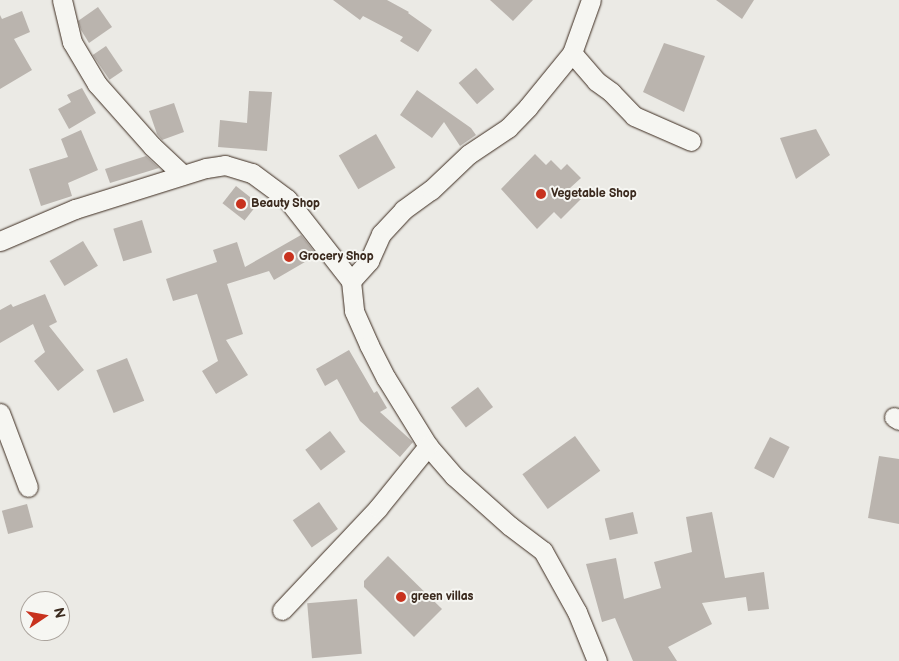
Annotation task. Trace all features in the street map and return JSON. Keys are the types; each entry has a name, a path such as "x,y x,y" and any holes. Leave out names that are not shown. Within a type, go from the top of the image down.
{"street":[{"path":"62,0 72,42 97,84 152,146 183,175"},
{"path":"351,281 369,261 381,234 403,210 431,190 469,154 508,128 572,53 591,0"},
{"path":"572,53 596,81 611,92 634,116 691,141"},
{"path":"0,241 75,209 183,175 226,165 252,173 287,199 351,281 354,312 369,345 386,378 428,446 454,476 504,521 543,551 577,612 597,661"},
{"path":"0,413 28,487"},
{"path":"282,610 378,508 428,446"}],"building":[{"path":"333,0 387,0 409,12 432,30 418,52 400,41 403,37 363,16 360,20"},
{"path":"490,0 533,0 513,21"},
{"path":"716,0 754,0 742,19"},
{"path":"98,7 112,27 89,43 78,21"},
{"path":"22,11 30,32 14,39 32,70 0,89 0,15 2,19"},
{"path":"664,43 705,56 684,112 643,92"},
{"path":"106,46 123,71 110,80 93,55"},
{"path":"476,68 494,89 477,104 459,83"},
{"path":"82,88 96,113 69,129 58,109 71,102 67,95"},
{"path":"417,90 471,128 476,135 460,146 444,122 432,138 400,115"},
{"path":"249,91 272,92 267,151 218,147 220,120 247,123"},
{"path":"174,103 184,132 162,140 157,134 149,111"},
{"path":"816,129 830,155 796,179 780,138"},
{"path":"81,130 98,170 68,183 72,196 41,206 29,169 68,157 61,139"},
{"path":"376,134 396,168 358,189 339,156"},
{"name":"Vegetable Shop","path":"535,154 546,165 551,160 561,170 567,164 581,178 570,188 581,199 561,219 554,212 537,229 501,189"},
{"path":"146,156 159,168 110,183 105,169"},
{"name":"Beauty Shop","path":"236,186 258,203 245,221 222,203"},
{"path":"142,220 152,253 123,261 113,229"},
{"path":"301,235 317,255 274,280 269,271 227,284 243,334 226,340 248,375 216,394 202,371 218,361 197,294 173,301 166,279 217,262 213,250 237,242 245,267"},
{"path":"83,241 98,266 65,286 50,261"},
{"path":"45,294 57,322 49,326 84,370 58,391 34,361 45,352 33,324 0,343 0,310 11,304 13,307"},
{"path":"349,350 374,393 377,391 387,408 380,412 413,442 400,457 360,421 337,379 325,386 316,369"},
{"path":"127,358 144,401 114,413 96,370"},
{"path":"478,387 493,407 466,427 451,407"},
{"path":"330,431 346,452 321,470 305,450"},
{"path":"575,436 600,471 548,509 522,474"},
{"path":"770,437 790,447 774,478 754,468"},
{"path":"879,456 899,459 899,524 868,518"},
{"path":"319,502 338,529 312,547 293,520"},
{"path":"27,504 33,527 8,534 2,511"},
{"path":"633,512 638,533 610,540 605,519"},
{"path":"712,512 725,578 764,572 769,609 748,611 746,597 702,603 712,624 668,647 677,661 633,661 615,618 602,622 586,564 616,558 624,599 661,588 654,562 692,552 686,517"},
{"name":"green villas","path":"388,556 442,609 414,637 364,587 364,581"},
{"path":"357,599 362,654 312,658 307,603"}],"place":[{"name":"Vegetable Shop","path":"541,194"},
{"name":"Beauty Shop","path":"241,204"},
{"name":"Grocery Shop","path":"289,257"},
{"name":"green villas","path":"401,597"}]}
